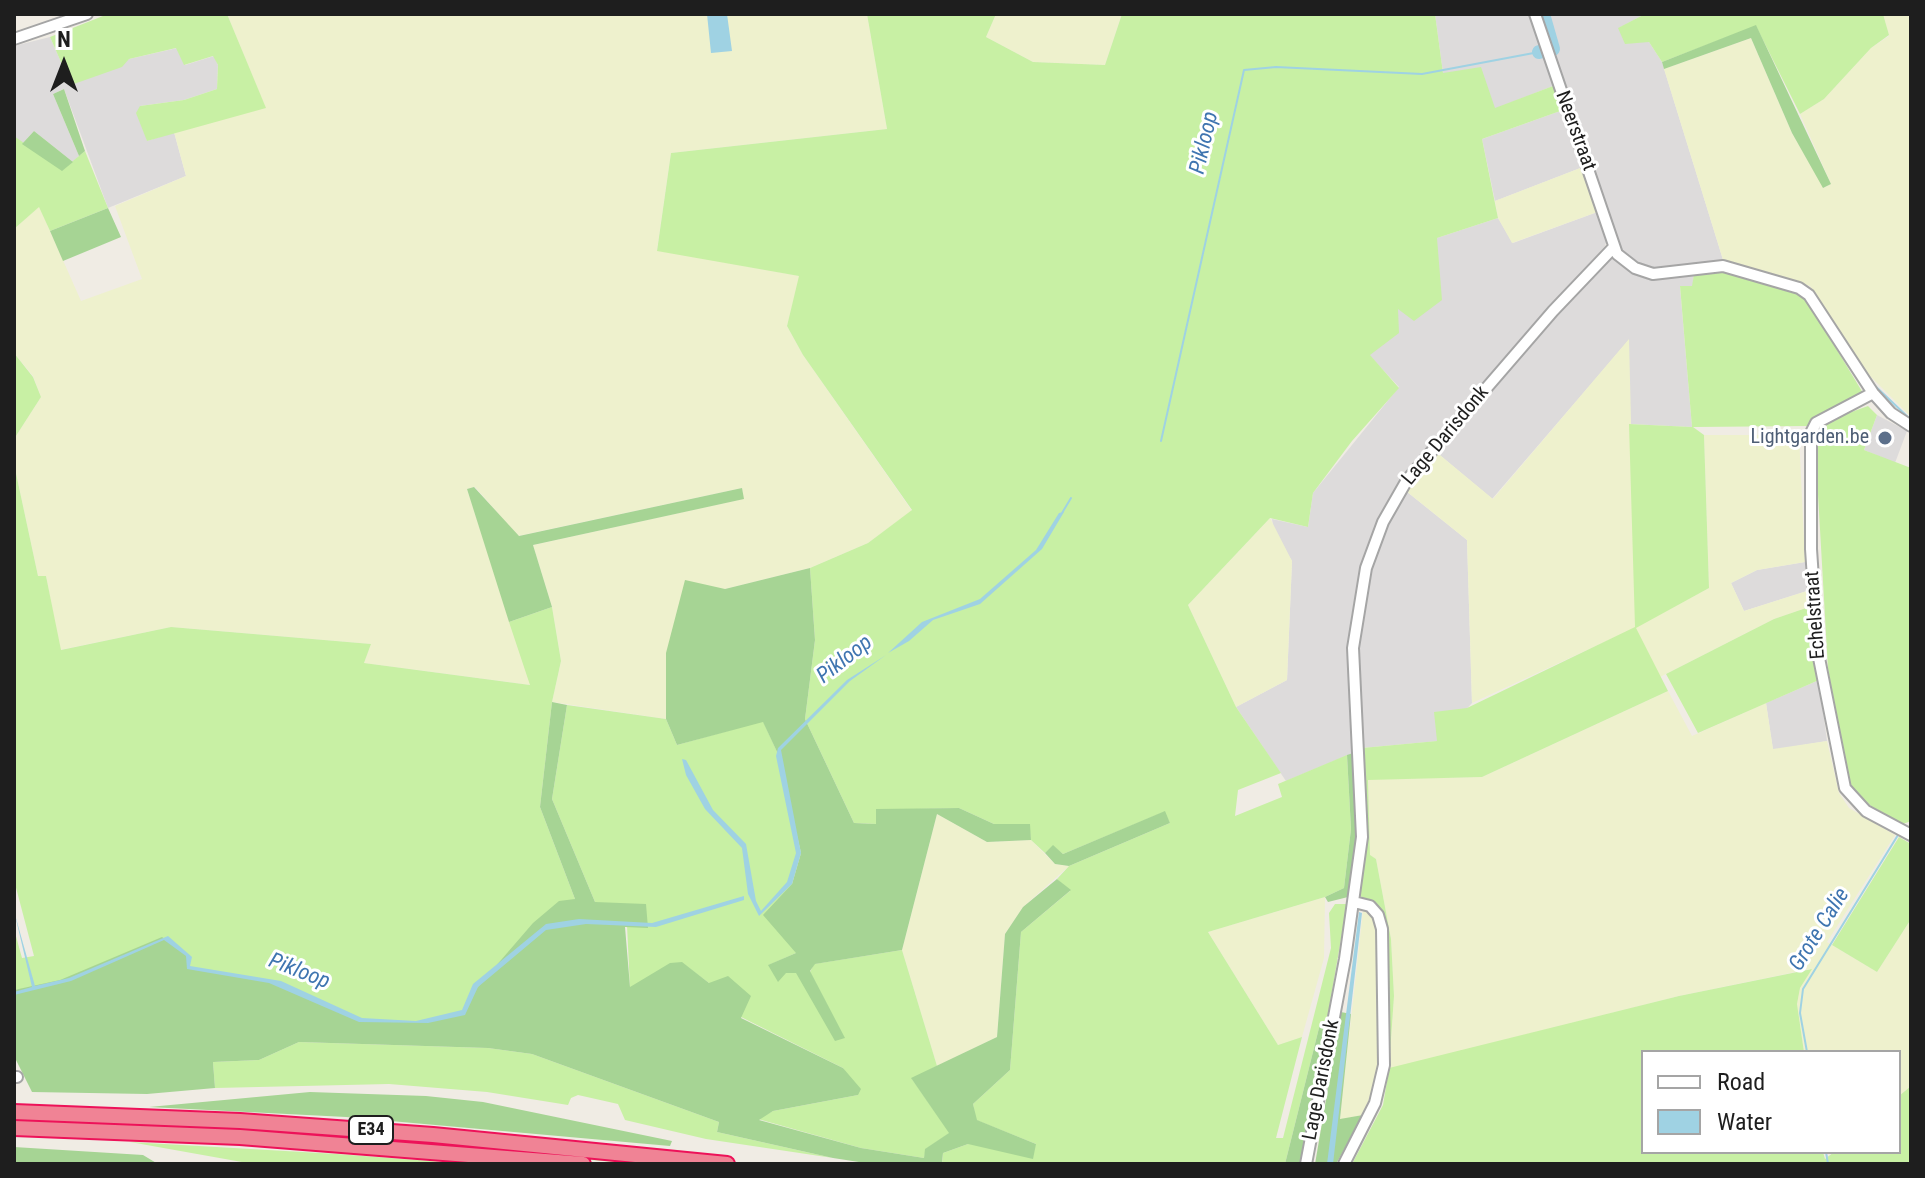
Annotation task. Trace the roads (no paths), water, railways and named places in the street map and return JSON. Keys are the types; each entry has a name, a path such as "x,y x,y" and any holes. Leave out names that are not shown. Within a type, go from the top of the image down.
{"highway":[{"name":"E34","path":"14,1112 240,1121 433,1135 727,1164"},
{"name":"E34","path":"14,1128 270,1139 583,1164"}],"street":[{"path":"14,39 87,14"},
{"name":"Neerstraat","path":"1535,14 1607,222 1613,248"},
{"path":"1613,248 1635,268 1653,274 1723,266 1799,288 1809,295 1873,393 1891,413 1911,426"},
{"name":"Lage Darisdonk","path":"1306,1164 1354,902 1362,837 1353,648 1366,568 1377,537 1407,480 1563,299 1613,248"},
{"name":"Echelstraat","path":"1873,393 1816,423 1811,433 1811,549 1818,653 1845,788 1866,811 1911,835"},
{"name":"Lage Darisdonk","path":"1344,1164 1375,1103 1384,1065 1382,929 1378,915 1370,906 1354,902"}],"water":[{"path":"707,14 727,14 732,51 711,53"},
{"path":"1064,512 1042,549 980,604 933,620 909,641 888,653 922,622 980,599 1036,550 1059,513"},
{"path":"886,655 850,681 781,750 801,853 792,884 759,916 748,894 742,848 705,809 686,775 682,759 686,760 713,810 746,844 756,901 761,911 787,882 796,853 776,756 778,748 847,680"},
{"path":"744,896 744,900 656,927 586,924 546,930 478,987 465,1015 428,1023 359,1022 269,983 187,969 186,956 164,940 71,981 14,995 14,992 32,987 14,911 35,986 69,978 168,936 192,957 190,966 281,981 362,1018 416,1021 462,1010 473,984 546,924 579,919 652,923"},
{"path":"1359,912 1362,913 1333,1164 1327,1164"}],"waterway":[{"name":"Pikloop","path":"1539,52 1553,49 1543,14"},
{"name":"Pikloop","path":"1161,441 1244,70 1276,67 1422,74 1539,52"},
{"path":"1872,383 1911,420"},
{"name":"Pikloop","path":"1062,513 1071,498"},
{"name":"Grote Calie","path":"1807,1050 1800,1013 1803,989 1898,835"},
{"name":"Grote Calie","path":"1826,1154 1828,1164"}],"place":[{"name":"Lightgarden.be","path":"1885,438"}]}
